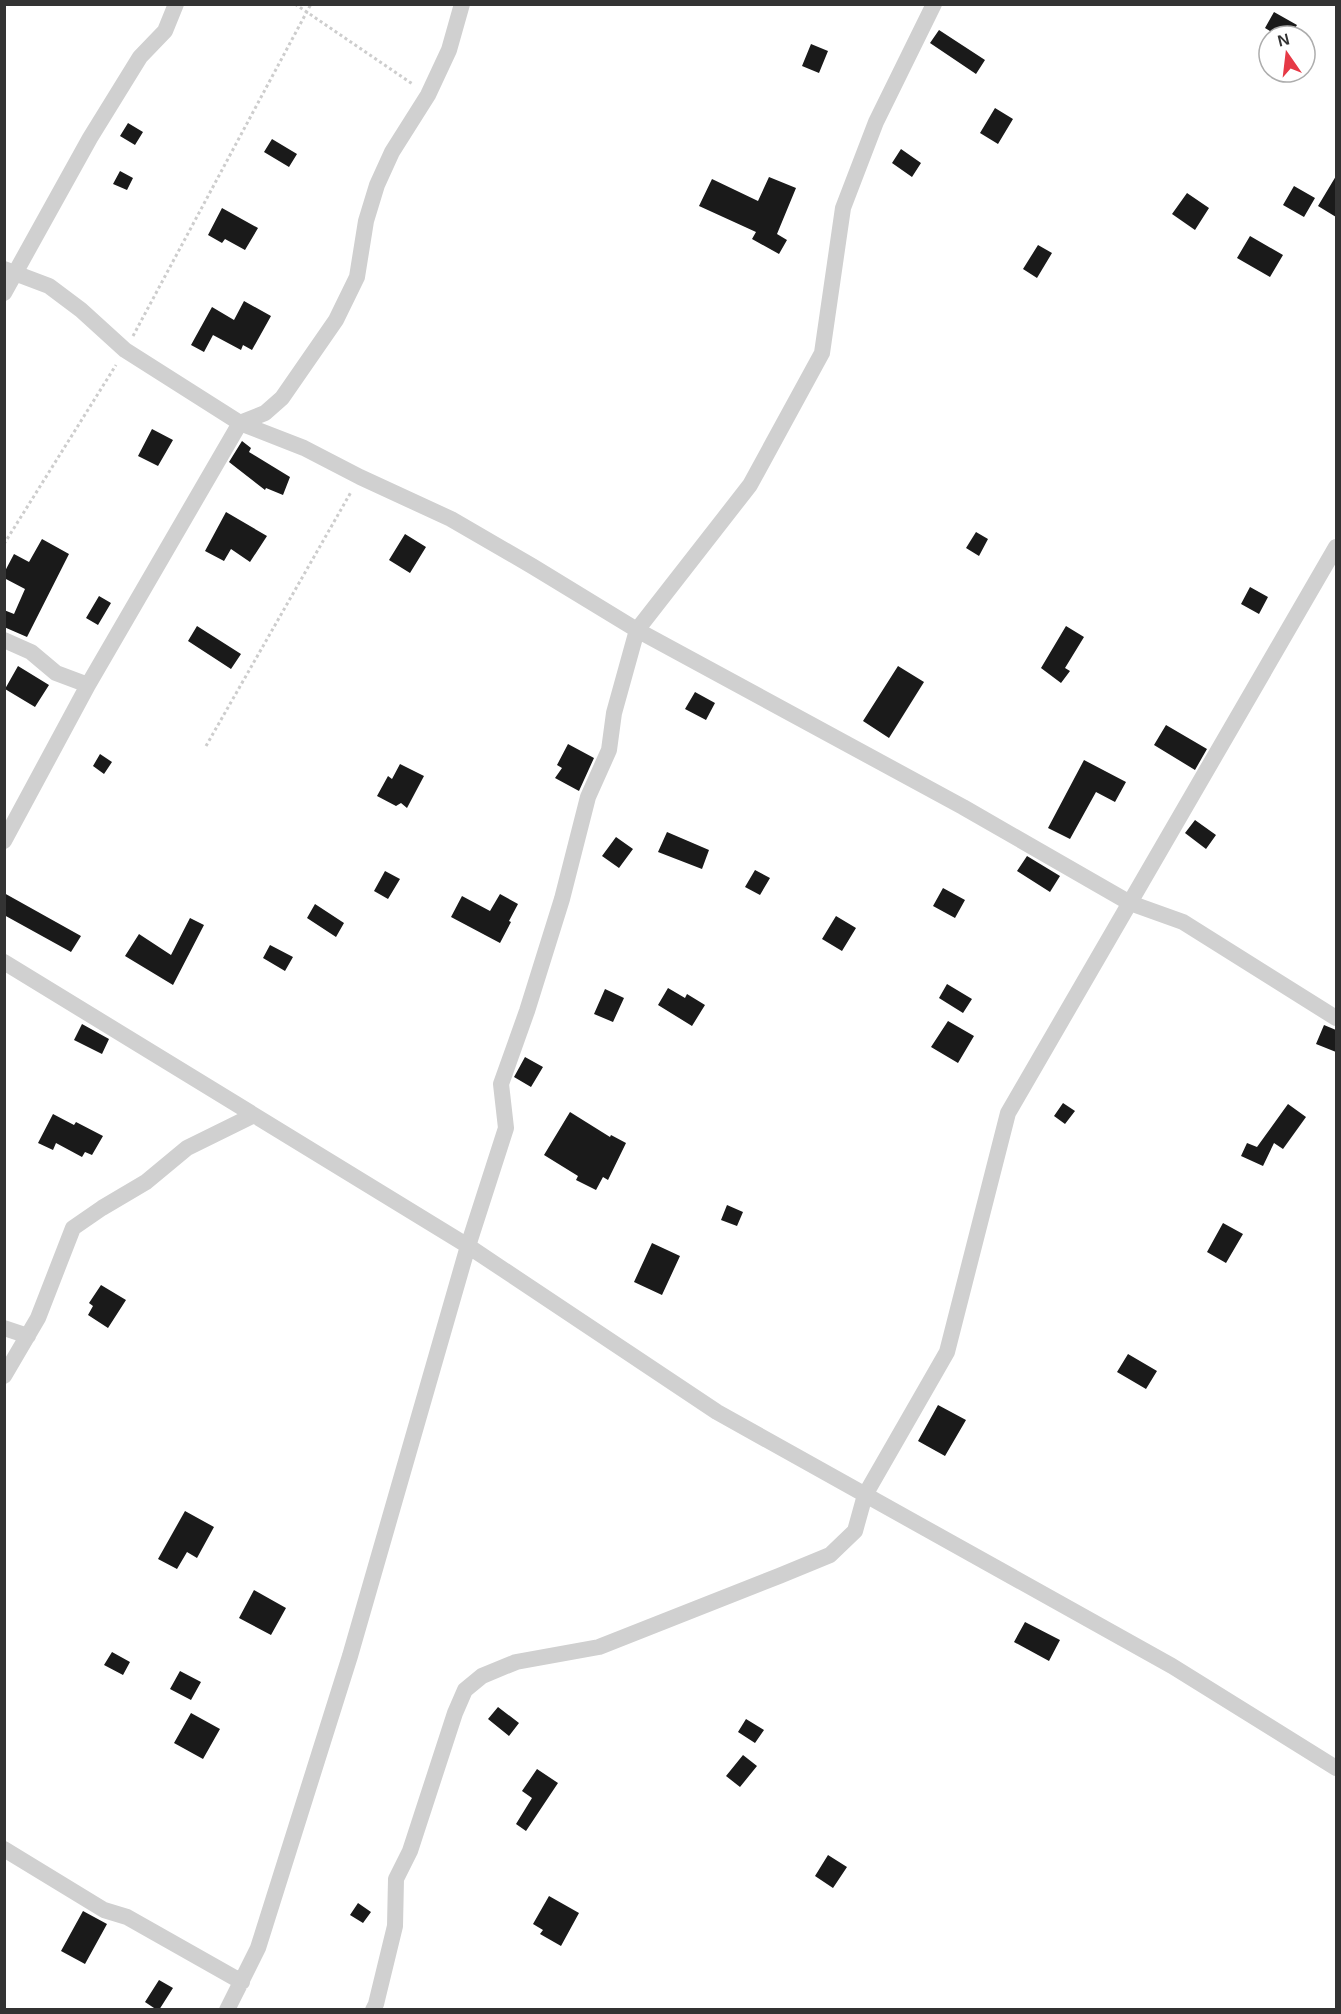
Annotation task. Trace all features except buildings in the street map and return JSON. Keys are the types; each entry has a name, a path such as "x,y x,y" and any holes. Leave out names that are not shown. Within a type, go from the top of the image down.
{"street":[{"path":"4,293 10,271 140,57 165,31 176,4"},
{"path":"4,841 88,685 240,423 265,413 282,398 336,320 357,278 366,221 377,185 392,152 428,95 449,50 462,4"},
{"path":"227,2010 258,1948 350,1656 468,1246 506,1128 501,1084 527,1011 562,899 588,797 609,750 614,713 637,630 750,484 822,353 843,208 876,122 934,4"},
{"path":"10,271 49,286 81,310 125,350 240,423 304,448 451,519 637,630 963,807 1130,903 1184,922 1336,1018"},
{"path":"373,2010 395,1926 396,1879 410,1851 455,1713 465,1690 482,1676 516,1662 599,1647 830,1555 855,1531 865,1495 947,1352 1008,1113 1336,547"},
{"path":"4,640 32,652 56,673 88,685"},
{"path":"4,962 468,1246 717,1412 1172,1666 1336,1768"},
{"path":"4,1376 38,1318 73,1228 146,1182 187,1148 255,1115"},
{"path":"4,1328 28,1336"},
{"path":"4,1849 104,1910 127,1917 242,1982"}],"path":[{"path":"295,4 428,95"},
{"path":"4,544 125,350 311,4"},
{"path":"206,746 360,477"}]}
